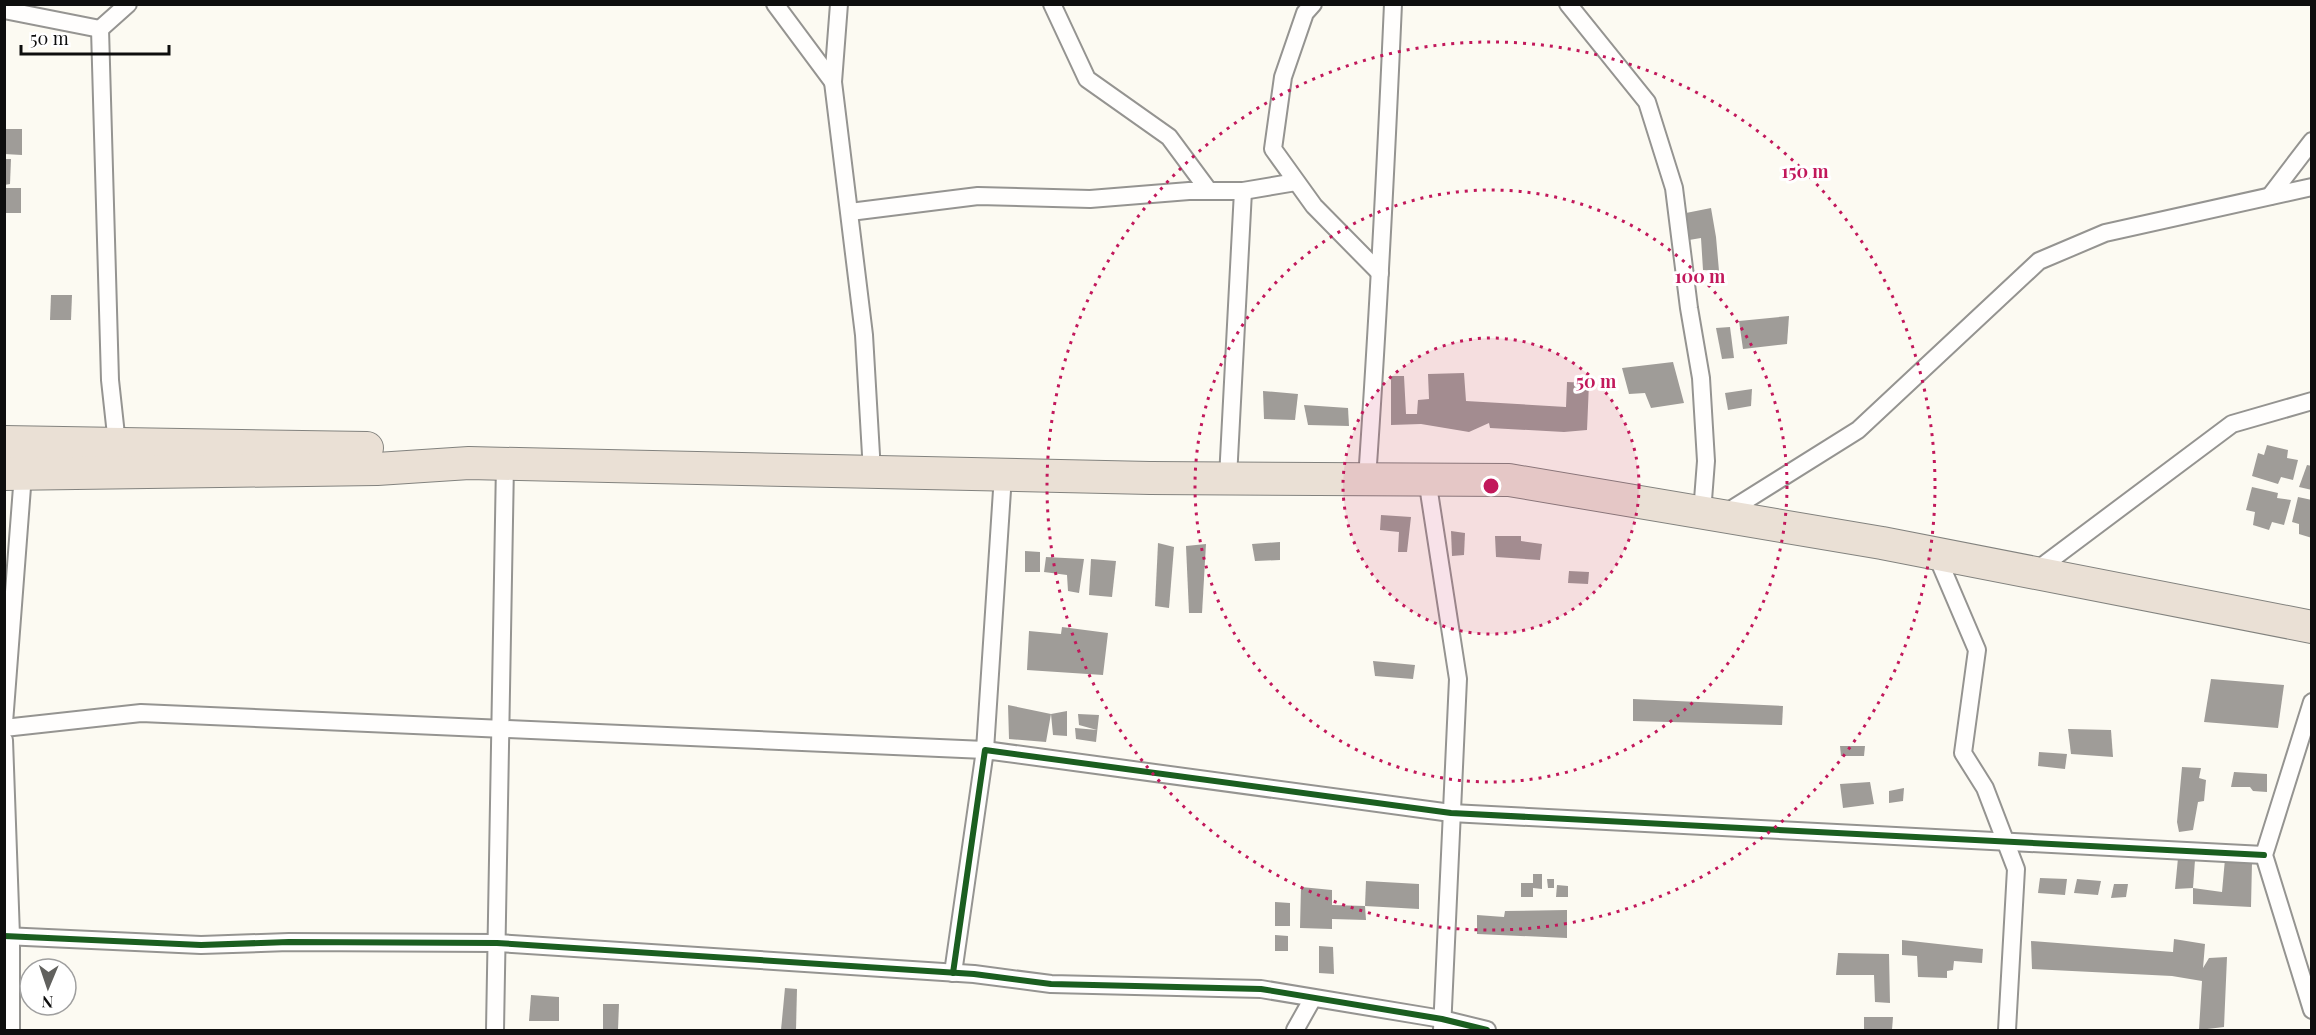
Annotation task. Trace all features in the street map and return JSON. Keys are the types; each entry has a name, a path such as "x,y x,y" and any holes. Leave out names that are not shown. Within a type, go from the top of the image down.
{"highway":[{"path":"4,442 378,449 469,463"},
{"path":"14,474 377,469 469,463 1003,475 1509,480 1936,554 2312,627"}],"street":[{"path":"117,444 110,380 100,29 128,4"},
{"path":"775,4 833,82"},
{"path":"839,4 833,82 864,336 872,472"},
{"path":"1052,4 1087,79 1169,137 1209,191"},
{"path":"1367,479 1394,4"},
{"path":"1568,4 1647,102 1674,188 1689,308 1701,378 1712,514 1858,430 2039,261 2105,233 2312,187"},
{"path":"1304,7 1283,76 1273,149 1314,206 1380,273"},
{"path":"4,10 100,29"},
{"path":"2271,196 2312,141"},
{"path":"850,212 978,196 1090,199 1243,191 1296,182"},
{"path":"1228,478 1243,191"},
{"path":"2033,573 2232,424 2312,401"},
{"path":"495,1030 505,464"},
{"path":"4,723 14,474"},
{"path":"953,973 985,750 1003,475"},
{"path":"1426,479 1458,679 1442,1025"},
{"path":"1936,554 1977,650 1963,753 1985,788 2016,869 2007,1030"},
{"path":"2312,702 2264,855 2312,1010"},
{"path":"4,728 141,712 985,750 1451,813 2264,855"},
{"path":"4,740 10,1030"},
{"path":"8,936 201,945 289,942 497,942 953,973 1052,984 1261,989 1442,1025 1487,1030"},
{"path":"1295,1030 1313,998"}],"building":[{"path":"4,129 22,129 22,155 4,154"},
{"path":"4,159 11,159 10,184 4,185"},
{"path":"4,188 21,188 21,213 4,213"},
{"path":"1711,208 1719,271 1703,270 1701,238 1689,240 1686,213"},
{"path":"51,295 72,295 71,320 50,320"},
{"path":"1789,316 1787,344 1743,349 1739,321"},
{"path":"1730,327 1734,358 1722,359 1716,328"},
{"path":"1673,362 1684,403 1651,408 1645,393 1629,394 1622,368"},
{"path":"1464,373 1466,401 1566,407 1567,382 1589,383 1587,430 1564,432 1490,428 1489,423 1469,432 1421,424 1391,425 1391,376 1404,376 1406,414 1417,414 1418,400 1429,399 1428,374"},
{"path":"1752,389 1751,406 1728,410 1725,393"},
{"path":"1263,391 1298,394 1295,420 1264,419"},
{"path":"1304,405 1348,408 1349,426 1308,425"},
{"path":"2267,445 2288,450 2287,458 2298,460 2293,480 2281,477 2278,484 2252,476 2258,453 2264,455"},
{"path":"2307,465 2312,466 2312,490 2299,487"},
{"path":"2252,487 2278,493 2277,498 2291,500 2284,525 2272,522 2269,530 2253,525 2255,512 2246,510"},
{"path":"2298,497 2312,500 2312,538 2299,534 2299,524 2292,522"},
{"path":"1381,515 1411,517 1407,552 1398,552 1399,532 1380,530"},
{"path":"1451,531 1465,533 1464,555 1452,556"},
{"path":"1495,536 1521,536 1521,541 1542,544 1540,560 1496,557"},
{"path":"1280,542 1280,560 1255,561 1252,544"},
{"path":"1158,543 1174,547 1169,608 1155,606"},
{"path":"1206,544 1202,613 1189,613 1186,546"},
{"path":"1025,551 1040,552 1040,572 1025,572"},
{"path":"1046,557 1084,559 1079,593 1068,591 1067,575 1044,572"},
{"path":"1091,559 1116,561 1112,597 1089,595"},
{"path":"1569,571 1589,572 1588,584 1568,583"},
{"path":"1062,627 1108,633 1103,675 1027,670 1029,631 1061,634"},
{"path":"1373,661 1415,665 1413,679 1375,676"},
{"path":"2211,679 2284,685 2278,728 2204,722"},
{"path":"1633,699 1783,706 1782,725 1633,721"},
{"path":"1008,705 1051,714 1046,742 1009,739"},
{"path":"1067,711 1067,736 1053,735 1051,714"},
{"path":"1078,714 1099,715 1096,742 1076,739 1075,728 1097,730 1079,725"},
{"path":"2068,729 2111,730 2113,757 2071,754"},
{"path":"1840,746 1865,746 1864,756 1841,756"},
{"path":"2039,752 2067,754 2065,769 2038,766"},
{"path":"2182,767 2201,768 2199,778 2206,780 2204,801 2198,802 2193,830 2179,832 2177,822"},
{"path":"2234,772 2267,774 2267,792 2253,791 2250,787 2231,787"},
{"path":"1870,782 1874,804 1843,808 1840,784"},
{"path":"1904,788 1903,801 1889,803 1889,791"},
{"path":"2178,858 2195,860 2193,888 2175,889"},
{"path":"2225,859 2252,862 2251,907 2193,904 2193,888 2222,892"},
{"path":"1533,874 1542,874 1542,889 1533,888 1533,897 1521,897 1521,883 1533,883"},
{"path":"2040,878 2067,879 2065,895 2038,893"},
{"path":"1547,879 1554,879 1554,888 1548,888"},
{"path":"2077,879 2101,881 2098,895 2074,893"},
{"path":"1366,881 1419,884 1419,909 1365,906"},
{"path":"2114,884 2128,884 2126,897 2111,898"},
{"path":"1557,885 1568,886 1568,897 1556,897"},
{"path":"1301,887 1332,890 1332,905 1365,906 1366,920 1332,919 1332,929 1300,928"},
{"path":"1275,902 1290,903 1290,926 1275,926"},
{"path":"1567,910 1567,938 1477,934 1477,915 1504,917 1505,911"},
{"path":"1275,935 1288,936 1288,951 1275,951"},
{"path":"2174,939 2205,944 2203,968 2209,958 2227,957 2224,1027 2199,1030 2202,981 2172,976 2032,969 2031,941 2173,952"},
{"path":"1902,940 1983,949 1982,963 1954,961 1953,970 1947,971 1947,978 1918,977 1917,956 1902,955"},
{"path":"1319,946 1333,947 1334,974 1319,973"},
{"path":"1838,953 1889,954 1890,1003 1875,1002 1874,975 1836,975"},
{"path":"785,988 797,989 796,1030 781,1030"},
{"path":"531,995 559,997 559,1021 529,1021"},
{"path":"603,1004 619,1004 618,1030 603,1030"},
{"path":"1864,1017 1893,1017 1892,1030 1864,1030"}],"cycle path":[{"path":"953,973 985,750 1451,813 2264,855"},
{"path":"4,936 201,945 289,942 497,943 974,974 1051,984 1261,989 1442,1019 1487,1030"}]}
